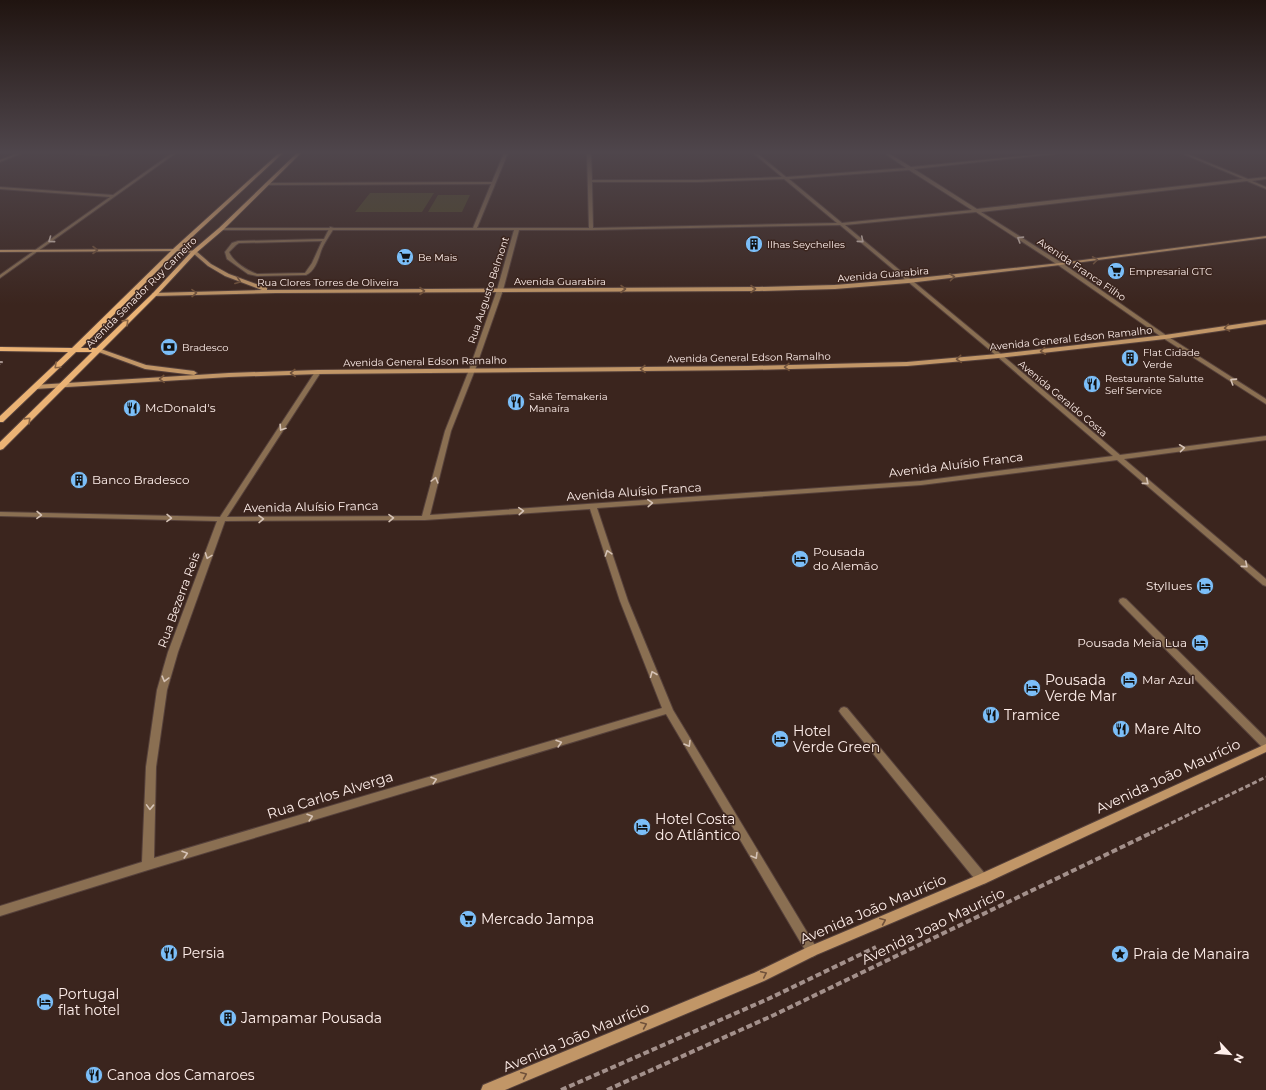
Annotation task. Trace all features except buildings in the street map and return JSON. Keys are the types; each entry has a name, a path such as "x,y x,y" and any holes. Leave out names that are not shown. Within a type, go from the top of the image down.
{"main road":[{"name":"Avenida Senador Ruy Carneiro","path":"0,420 75,349 175,250 225,204"},
{"name":"Avenida Senador Ruy Carneiro","path":"0,447 156,294 194,252 221,229 247,204"},
{"name":"Avenida Guarabira","path":"500,290 766,289 835,287 908,282 1266,237"},
{"path":"0,251 175,250 194,252 202,260 231,278 252,286 276,291"},
{"name":"Rua Clores Torres de Oliveira","path":"156,294 276,291 500,290"},
{"name":"Avenida General Edson Ramalho","path":"35,387 229,375 318,372 907,364 998,356 1165,337 1266,322"},
{"name":"Avenida General Edson Ramalho","path":"0,349 98,350 145,367 181,372 229,375"},
{"name":"Avenida João Maurício","path":"488,1090 759,977 812,951 982,879 1266,748"}],"street":[{"path":"0,277 102,204"},
{"path":"475,228 485,204"},
{"path":"590,204 591,229"},
{"name":"Avenida Geraldo Costa","path":"817,204 908,282 987,345 998,356 1266,583"},
{"name":"Avenida Franca Filho","path":"964,204 1060,264 1165,337 1266,402"},
{"path":"221,229 591,229 842,224 1037,204"},
{"path":"324,240 238,242 234,244 227,252 229,258 250,273 257,275 306,274 310,271 319,254 324,240 332,228"},
{"name":"Rua Augusto Belmont","path":"425,518 448,431 472,370 500,290 517,229"},
{"name":"Rua Bezerra Reis","path":"148,865 151,767 162,690 173,652 222,520 318,372"},
{"name":"Avenida Aluísio Franca","path":"0,514 222,520 425,518 921,483 1116,456 1266,438"},
{"path":"593,507 624,601 668,710 812,951"},
{"path":"1123,601 1266,744"},
{"name":"Rua Carlos Alverga","path":"0,911 148,865 668,710"},
{"path":"844,711 982,879"}],"path":[{"name":"Avenida Joao Mauricio","path":"607,1090 774,1015 1266,777"},
{"path":"561,1090 768,999 822,972"}],"shaded area":[{"path":"361,204 427,204 422,212 355,212"},
{"path":"433,204 466,204 462,212 428,212"}],"place":[{"name":"Ilhas Seychelles","path":"754,244"},
{"name":"Be Mais","path":"405,257"},
{"name":"Empresarial GTC","path":"1116,271"},
{"name":"Bradesco","path":"169,347"},
{"name":"Flat Cidade Verde","path":"1130,358"},
{"name":"Restaurante Salutte Self Service","path":"1092,384"},
{"name":"Sakē Temakeria Manaíra","path":"516,402"},
{"name":"McDonald's","path":"132,408"},
{"name":"Banco Bradesco","path":"79,480"},
{"name":"Pousada do Alemão","path":"800,559"},
{"name":"Styllues","path":"1205,586"},
{"name":"Pousada Meia Lua","path":"1200,643"},
{"name":"Mar Azul","path":"1129,680"},
{"name":"Pousada Verde Mar","path":"1032,688"},
{"name":"Tramice","path":"991,715"},
{"name":"Mare Alto","path":"1121,729"},
{"name":"Hotel Verde Green","path":"780,739"},
{"name":"Hotel Costa do Atlântico","path":"642,827"},
{"name":"Mercado Jampa","path":"468,919"},
{"name":"Persia","path":"169,953"},
{"name":"Praia de Manaira","path":"1120,954"},
{"name":"Portugal flat hotel","path":"45,1002"},
{"name":"Jampamar Pousada","path":"228,1018"},
{"name":"Canoa dos Camaroes","path":"94,1075"}]}
